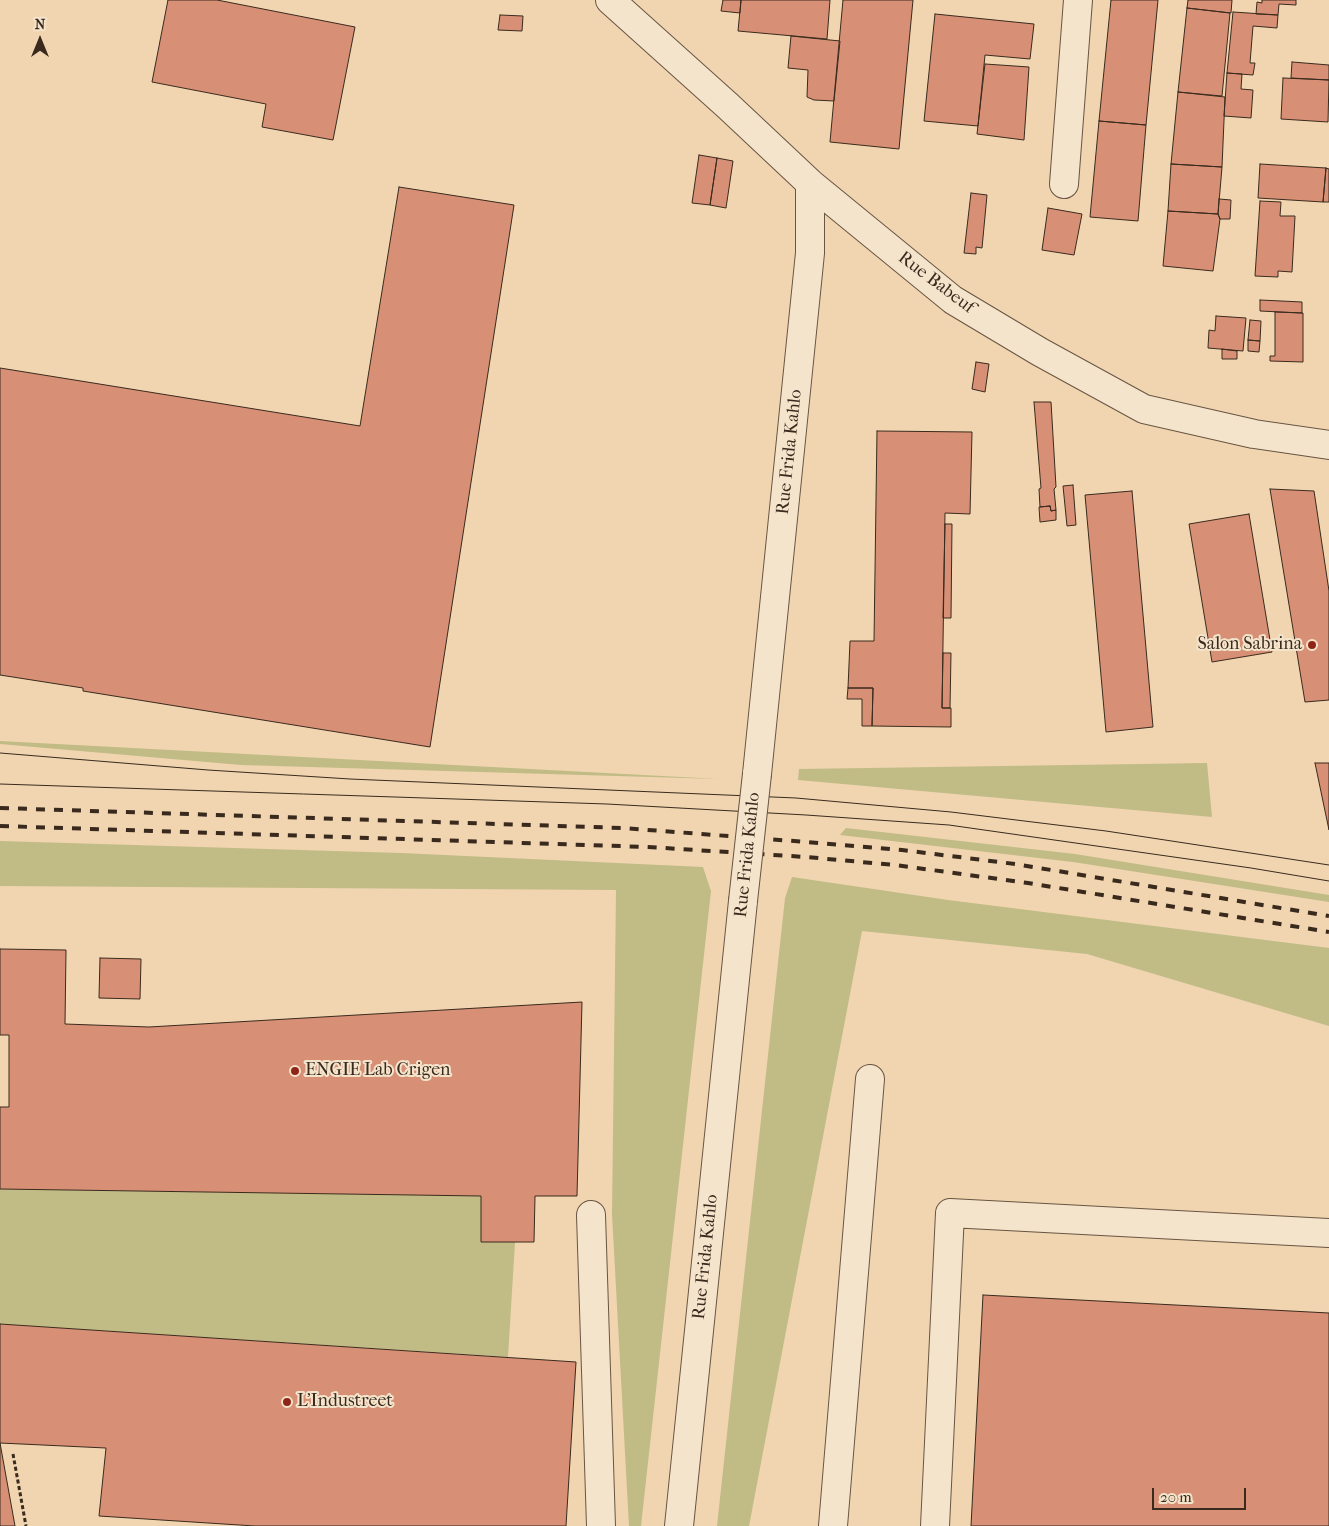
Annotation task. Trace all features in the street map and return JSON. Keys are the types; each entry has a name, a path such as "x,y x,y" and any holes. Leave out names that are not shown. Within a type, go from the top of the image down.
{"street":[{"name":"Rue Babeuf","path":"610,0 810,183 953,300 1040,352 1144,409 1254,434 1329,445"},
{"path":"1064,184 1078,0"},
{"name":"Rue Frida Kahlo","path":"679,1526 810,254 810,183"},
{"path":"833,1526 870,1079"},
{"path":"936,1526 950,1213 1329,1233"},
{"path":"591,1215 600,1526"}],"path":[{"path":"14,1454 26,1526"}],"shaded area":[{"path":"0,741 719,779 241,765 0,744"},
{"path":"1207,763 1212,817 798,780 799,769"},
{"path":"846,828 1075,854 1329,895 1329,902 1073,862 840,835"},
{"path":"0,841 401,853 703,867 711,891 641,1526 629,1526 612,1214 616,890 0,886"},
{"path":"792,877 948,900 1329,948 1329,1026 1087,954 862,931 749,1526 717,1526 785,898"},
{"path":"0,1189 481,1196 481,1242 515,1242 508,1357 0,1324"}],"building":[{"path":"168,0 217,0 355,27 333,140 262,127 266,104 152,82"},
{"path":"723,0 741,0 740,13 721,11"},
{"path":"741,0 830,0 827,39 738,31"},
{"path":"843,0 913,0 899,149 830,142"},
{"path":"1111,0 1158,0 1146,125 1099,121"},
{"path":"1188,0 1232,0 1231,13 1187,8"},
{"path":"1262,0 1296,0 1296,5 1279,4 1278,15 1256,14 1257,2 1262,3"},
{"path":"1187,8 1230,13 1222,96 1178,92"},
{"path":"1233,12 1278,15 1277,28 1253,26 1250,63 1255,63 1253,75 1227,73"},
{"path":"935,14 1034,24 1030,59 985,55 978,126 924,121"},
{"path":"500,15 523,16 522,31 498,30"},
{"path":"791,36 840,41 834,101 814,100 807,97 808,70 788,68"},
{"path":"1292,62 1329,65 1329,80 1291,78"},
{"path":"985,64 1029,67 1024,140 977,134"},
{"path":"1227,73 1242,74 1241,89 1253,90 1251,118 1224,116"},
{"path":"1283,78 1329,80 1328,122 1281,119"},
{"path":"1178,92 1225,97 1222,167 1171,164"},
{"path":"1099,121 1146,125 1138,221 1090,217"},
{"path":"699,155 717,158 710,205 692,203"},
{"path":"717,158 733,161 726,208 710,205"},
{"path":"1171,164 1222,167 1218,214 1168,211"},
{"path":"1260,164 1326,168 1323,202 1258,198"},
{"path":"1326,168 1329,169 1329,202 1323,202"},
{"path":"399,187 514,205 430,747 83,691 83,688 0,675 0,368 360,426"},
{"path":"971,193 987,195 982,248 976,247 976,254 964,253"},
{"path":"1219,199 1231,200 1230,219 1220,219 1218,214"},
{"path":"1260,201 1281,202 1280,216 1295,216 1292,272 1278,271 1278,277 1255,276"},
{"path":"1048,208 1082,214 1074,255 1042,250"},
{"path":"1168,211 1218,214 1220,219 1213,271 1163,266"},
{"path":"1260,300 1302,302 1302,313 1260,311"},
{"path":"1275,312 1303,313 1303,362 1270,361 1270,356 1275,356"},
{"path":"1216,316 1246,318 1243,351 1208,348 1209,330 1215,331"},
{"path":"1250,320 1261,321 1260,341 1248,340"},
{"path":"1248,340 1260,341 1259,352 1248,351"},
{"path":"1222,349 1237,351 1237,359 1222,359"},
{"path":"976,362 989,364 985,392 972,389"},
{"path":"1034,402 1051,402 1056,510 1051,511 1050,506 1040,507 1039,489 1041,488"},
{"path":"877,431 972,432 970,514 945,513 942,708 951,708 951,727 872,726 873,688 848,688 850,641 874,641"},
{"path":"1073,485 1076,525 1067,526 1063,486"},
{"name":"Salon Sabrina","path":"1270,489 1314,491 1329,591 1329,700 1305,702"},
{"path":"1132,491 1153,727 1106,732 1085,495"},
{"path":"1050,506 1051,511 1056,510 1056,520 1040,522 1039,507"},
{"path":"1249,514 1272,652 1212,662 1189,524"},
{"path":"945,524 952,524 951,618 943,618"},
{"path":"943,653 951,653 950,708 942,708"},
{"path":"848,688 873,688 872,726 862,726 862,699 847,699"},
{"path":"1315,763 1329,763 1329,830"},
{"name":"ENGIE Lab Crigen","path":"0,949 66,950 65,1024 149,1027 582,1002 577,1196 535,1196 534,1242 481,1242 481,1196 0,1189 0,1107 9,1107 9,1035 0,1035"},
{"path":"100,958 141,959 140,999 99,998"},
{"path":"983,1295 1329,1313 1329,1526 971,1526"},
{"name":"L'Industreet","path":"0,1324 576,1362 566,1526 255,1526 99,1516 106,1448 0,1443"},
{"path":"0,1443 15,1526 0,1526"}],"tram line":[{"path":"0,753 208,770 350,779 796,798 951,812 1106,831 1329,865"},
{"path":"0,784 607,804 949,825 1329,881"}],"railway":[{"path":"0,808 623,828 806,842 902,850 1015,864 1329,916"},
{"path":"0,826 648,847 806,857 895,865 1028,883 1329,932"}],"place":[{"name":"Salon Sabrina","path":"1312,645"},
{"name":"ENGIE Lab Crigen","path":"295,1071"},
{"name":"L'Industreet","path":"287,1402"}]}
